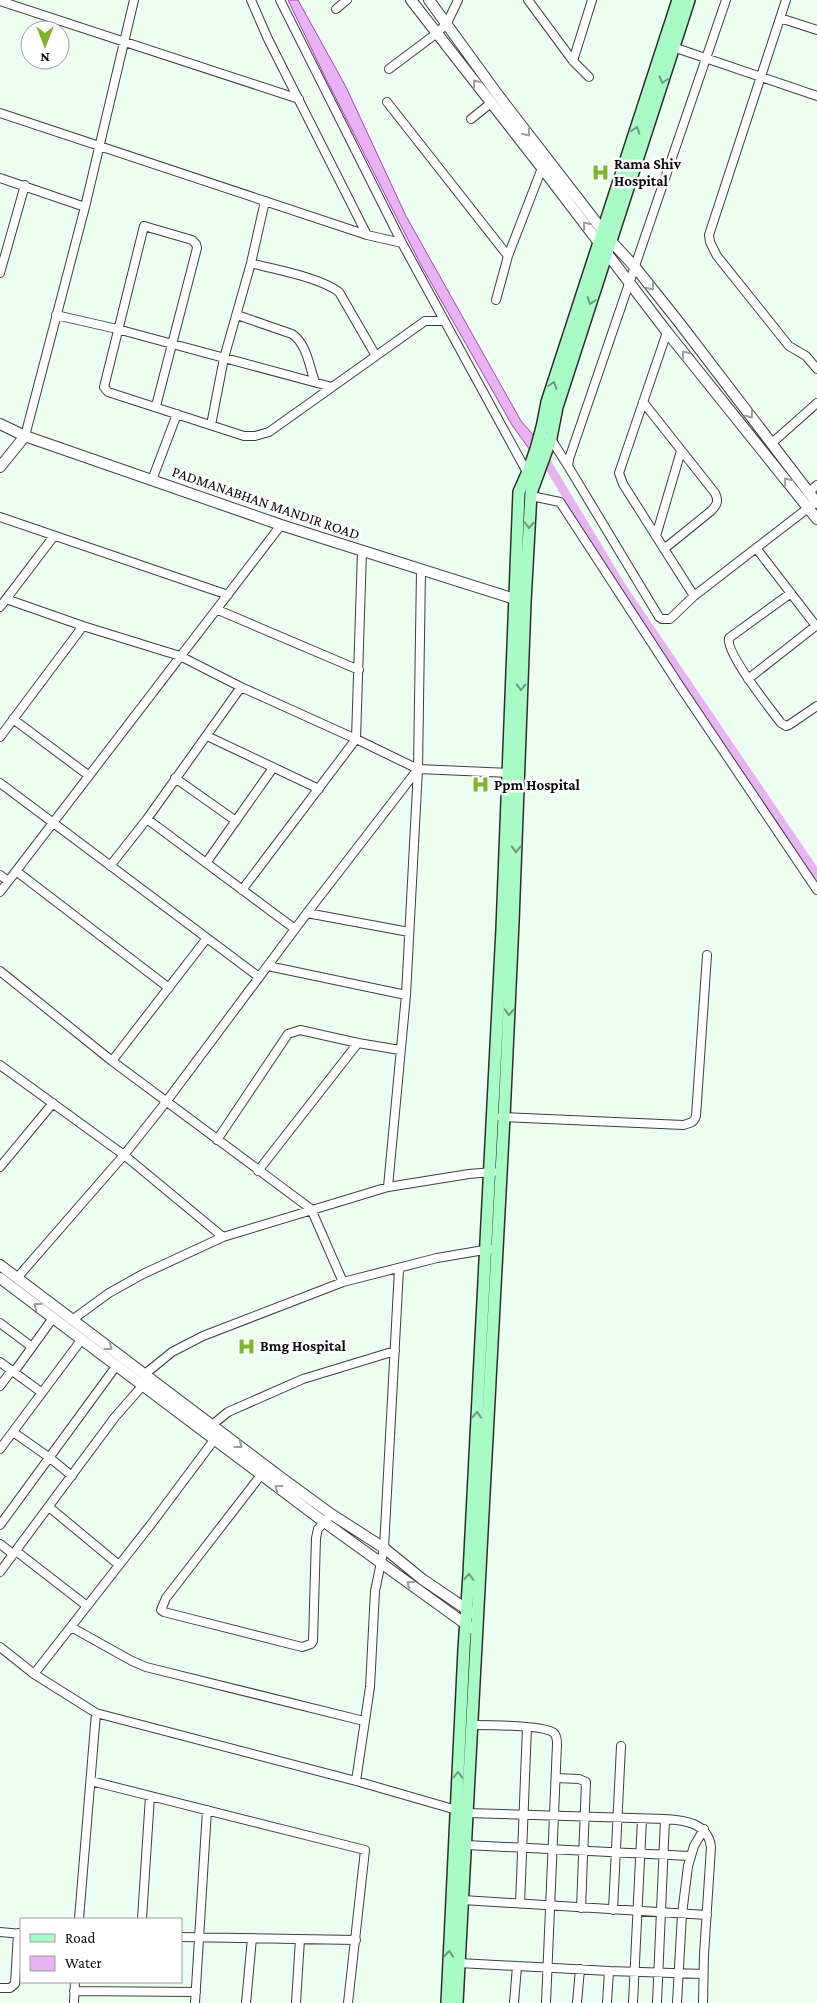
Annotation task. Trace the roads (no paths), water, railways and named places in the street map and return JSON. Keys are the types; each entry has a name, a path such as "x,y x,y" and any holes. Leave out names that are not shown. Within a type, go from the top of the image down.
{"main road":[{"path":"447,2003 462,1812 472,1725 478,1633 495,1172 514,773 520,600 519,492 540,469 545,439 547,402 605,241 669,45 678,0"},
{"path":"520,600 533,459 545,439 557,406 606,252 604,229 669,45 689,0"},
{"path":"457,2003 466,1844 462,1812 465,1624 492,1249"}],"street":[{"path":"0,467 25,436 85,207 98,145 134,0"},
{"path":"251,0 367,235"},
{"path":"280,0 402,243 531,477"},
{"path":"336,9 347,0"},
{"path":"411,0 542,168 605,241 635,267 772,443 808,493 814,504 817,519"},
{"path":"429,0 498,95 604,229"},
{"path":"389,69 437,33 446,23 458,0"},
{"path":"528,0 573,61 589,77"},
{"path":"573,61 592,0"},
{"path":"568,466 629,281 726,0"},
{"path":"786,0 709,235 710,242 717,256 789,346 806,356 817,369"},
{"path":"0,2 299,99"},
{"path":"780,18 817,30"},
{"path":"669,45 817,96"},
{"path":"386,102 508,256"},
{"path":"471,119 492,103"},
{"path":"0,114 367,235 402,243"},
{"path":"496,300 508,256 542,168"},
{"path":"0,178 26,185 85,207"},
{"path":"0,273 3,251 26,185"},
{"path":"211,425 224,358 251,263 265,201"},
{"path":"156,406 170,345 197,248 192,240 144,226 104,387 108,392 244,436 256,436 268,432 425,321 444,321"},
{"path":"606,252 667,332 814,504"},
{"path":"251,263 333,287 339,292 376,356"},
{"path":"56,315 332,387"},
{"path":"236,315 292,334 298,338 303,345 315,382"},
{"path":"667,332 619,473 623,484 694,596"},
{"path":"643,402 715,492 718,499 717,505 711,511 664,548"},
{"path":"772,443 817,403"},
{"path":"152,480 177,414"},
{"name":"PADMANABHAN MANDIR ROAD","path":"0,424 25,436 281,525 520,600"},
{"path":"545,439 568,466 659,617 662,619 670,619 694,596 814,504"},
{"path":"656,536 681,451"},
{"path":"808,493 817,485"},
{"path":"531,496 560,502 681,688 817,890"},
{"path":"0,517 228,595"},
{"path":"0,892 54,823 88,775 218,610 281,525"},
{"path":"0,607 54,536"},
{"path":"748,679 817,626 756,548"},
{"path":"242,890 356,739 362,551"},
{"path":"388,1186 406,995 418,769 422,570"},
{"path":"791,593 729,638 728,646 748,679 781,724 786,726 792,724 817,706"},
{"path":"6,599 83,626 180,656 241,687 418,769 514,773"},
{"path":"218,610 359,670"},
{"path":"0,737 83,626"},
{"path":"110,866 147,819 241,687"},
{"path":"13,719 88,775"},
{"path":"207,736 319,789"},
{"path":"206,863 273,768"},
{"path":"16,1278 124,1155 166,1102 307,913 418,769"},
{"path":"176,778 236,821"},
{"path":"0,783 259,977"},
{"path":"147,819 295,930"},
{"path":"16,870 169,988"},
{"path":"0,875 8,881"},
{"path":"307,913 409,932"},
{"path":"112,1061 207,938"},
{"path":"498,1116 683,1125 695,1120 707,955"},
{"path":"268,966 406,995"},
{"path":"0,971 112,1061 311,1209 343,1282"},
{"path":"217,1140 288,1034 300,1030 400,1050"},
{"path":"258,1171 358,1043"},
{"path":"0,1065 124,1155 223,1237"},
{"path":"0,1167 52,1103"},
{"path":"72,1320 109,1293 143,1274 223,1237 388,1186 495,1172"},
{"path":"0,1572 144,1379 172,1352 203,1336 343,1282 437,1258 492,1249"},
{"path":"0,1266 72,1320 80,1334 117,1365 144,1379 328,1518 381,1563 478,1633"},
{"path":"356,1781 370,1687 375,1591 384,1548 399,1269"},
{"path":"0,1278 53,1318 80,1334 212,1425 218,1436 261,1475 328,1518 384,1548 422,1579 478,1618"},
{"path":"0,1386 53,1318"},
{"path":"0,1323 32,1347"},
{"path":"0,1449 80,1334"},
{"path":"212,1425 228,1412 303,1379 394,1351"},
{"path":"0,1362 41,1392"},
{"path":"0,1525 117,1365"},
{"path":"13,1432 72,1476"},
{"path":"34,1674 218,1436"},
{"path":"261,1475 166,1598 161,1610 204,1624 302,1647 311,1644 313,1641 316,1538 318,1529 328,1518"},
{"path":"49,1507 119,1565"},
{"path":"0,1544 87,1606"},
{"path":"71,1627 132,1661 146,1666 364,1721"},
{"path":"0,1647 34,1674 96,1713 356,1781 462,1812 665,1819 689,1822 704,1830 711,1847 706,1915 703,2003"},
{"path":"79,1918 96,1713"},
{"path":"472,1725 527,1727 548,1730 556,1736 556,1778 546,2003"},
{"path":"520,1904 527,1727"},
{"path":"613,1910 620,1746"},
{"path":"556,1778 579,1779 586,1782 581,1908"},
{"path":"91,1781 365,1850 348,2003"},
{"path":"142,1918 150,1796"},
{"path":"195,2003 207,1810"},
{"path":"633,2003 642,1818"},
{"path":"657,2003 665,1819"},
{"path":"677,2003 682,1914 690,1856 704,1830"},
{"path":"466,1844 584,1852 690,1856"},
{"path":"463,1900 706,1915"},
{"path":"0,1932 20,1933 15,1984 10,1988 0,1988"},
{"path":"182,1936 356,1940"},
{"path":"246,2003 252,1938"},
{"path":"296,2003 300,1939"},
{"path":"459,1963 704,1974"},
{"path":"514,2003 517,1966"},
{"path":"577,2003 580,1969"},
{"path":"607,2003 609,1971"},
{"path":"74,2003 75,1983"},
{"path":"74,1991 196,1992"}],"water":[{"path":"288,0 298,0 346,87 406,216 521,421 535,437 530,450 512,425 421,265"}],"waterway":[{"path":"541,453 623,589 817,875"}],"place":[{"name":"Rama Shiv Hospital","path":"600,173"},
{"name":"Ppm Hospital","path":"480,785"},
{"name":"Bmg Hospital","path":"246,1346"}]}
